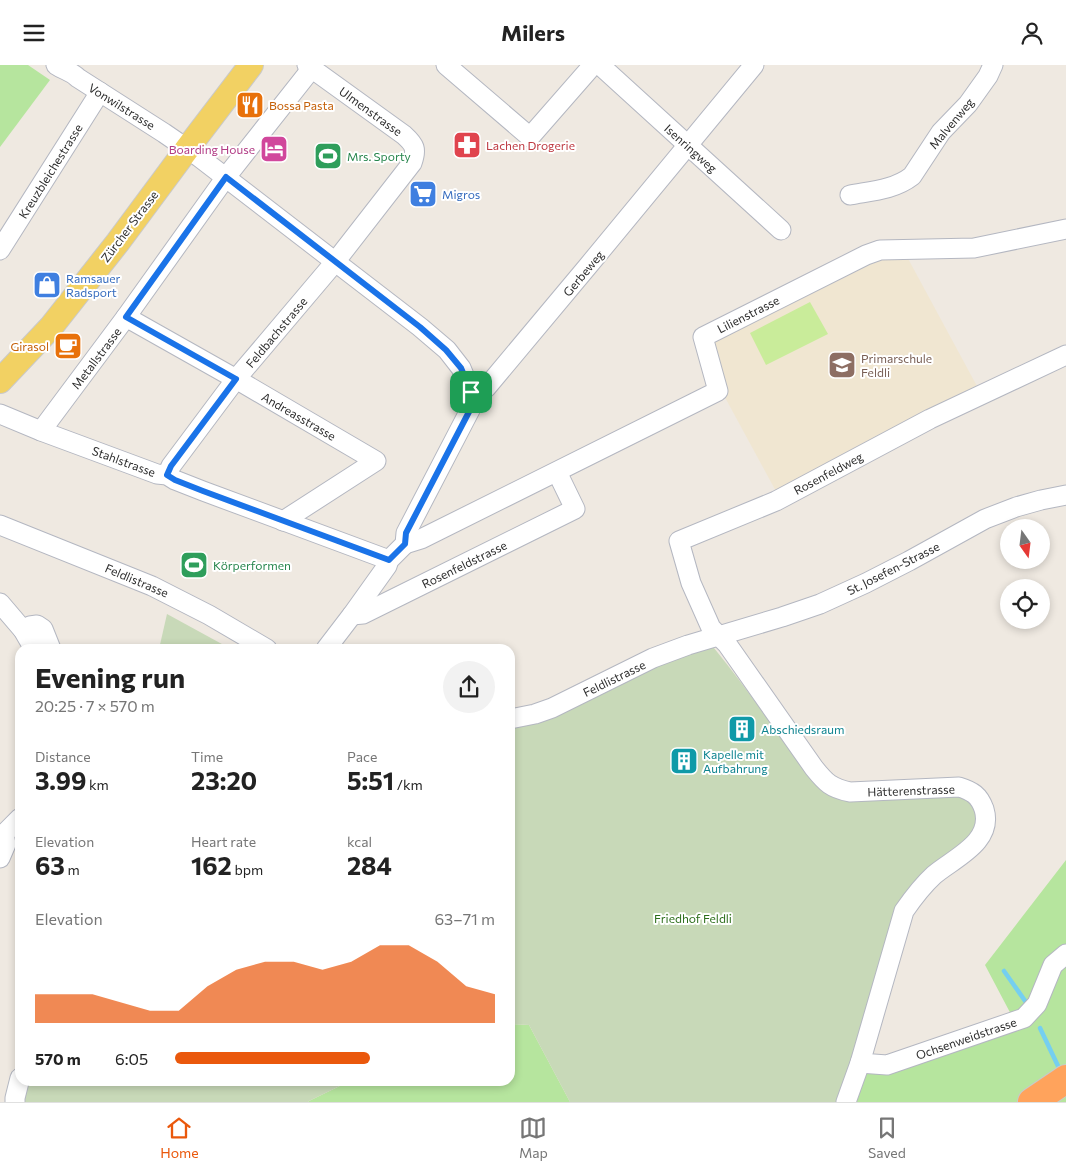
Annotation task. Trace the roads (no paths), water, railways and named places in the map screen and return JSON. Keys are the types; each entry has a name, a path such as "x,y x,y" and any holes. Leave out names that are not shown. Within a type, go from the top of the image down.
{"highway":[{"path":"1032,1102 1066,1079"}],"main road":[{"name":"Zürcher Strasse","path":"0,381 51,327 118,242 251,65"}],"street":[{"path":"451,67 530,137 593,65"},
{"name":"Isenringweg","path":"601,65 781,230"},
{"name":"Gerbeweg","path":"471,392 486,388 754,65"},
{"name":"Malvenweg","path":"850,195 894,187 912,176 941,132 968,104 988,76 993,65"},
{"name":"Vonwilstrasse","path":"69,67 78,78 187,149 226,177 420,327 446,350 461,368 471,392"},
{"name":"Metallstrasse","path":"41,431 126,317 226,177 309,67"},
{"name":"Ulmenstrasse","path":"309,67 404,135 412,142 416,153 412,163 335,262"},
{"name":"Kreuzbleichestrasse","path":"0,250 100,92"},
{"name":"Lilienstrasse","path":"405,544 421,539 718,391 703,337 866,255 880,250 974,248 1066,229"},
{"name":"Feldbachstrasse","path":"167,475 171,466 236,379 335,262"},
{"name":"Andreasstrasse","path":"126,317 376,461 283,521"},
{"name":"Rosenfeldweg","path":"718,635 711,628 691,583 679,541 776,501 930,419 1066,355"},
{"path":"330,644 387,566 389,560 405,544 406,533 471,408 471,392"},
{"name":"Stahlstrasse","path":"0,415 158,474 167,475 203,491 389,560"},
{"name":"Rosenfeldstrasse","path":"352,615 363,614 575,509 557,472"},
{"name":"St. Josefen-Strasse","path":"718,635 782,617 820,603 866,583 985,519 1041,499 1066,495"},
{"name":"Feldlistrasse","path":"0,525 152,586 209,615 258,644"},
{"path":"0,603 24,630 31,644"},
{"path":"24,630 30,626 37,625 43,629 49,644"},
{"name":"Feldlistrasse","path":"515,718 552,708 653,658 718,635"},
{"name":"Hätterenstrasse","path":"718,635 727,644 824,781 836,789 850,792 958,787 974,793 980,799 985,815 983,833 979,840 934,875 917,892 904,911 860,1063 846,1102"},
{"path":"0,858 6,843 2,834 15,822"},
{"name":"Ochsenweidstrasse","path":"860,1063 887,1065 1024,1018 1037,1004 1053,965 1066,953"},
{"path":"15,1102 18,1086"}],"waterway":[{"path":"1004,971 1028,1005"},
{"path":"1040,1028 1058,1066"}],"place":[{"name":"Bossa Pasta","path":"250,105"},
{"name":"Lachen Drogerie","path":"467,145"},
{"name":"Boarding House","path":"274,149"},
{"name":"Mrs. Sporty","path":"328,156"},
{"name":"Migros","path":"423,194"},
{"name":"Ramsauer Radsport","path":"47,285"},
{"name":"Girasol","path":"68,346"},
{"name":"Primarschule Feldli","path":"842,365"},
{"name":"Körperformen","path":"194,565"},
{"name":"Abschiedsraum","path":"742,729"},
{"name":"Kapelle mit Aufbahrung","path":"684,761"}],"park label":[{"name":"Friedhof Feldli","path":"693,918"}]}
